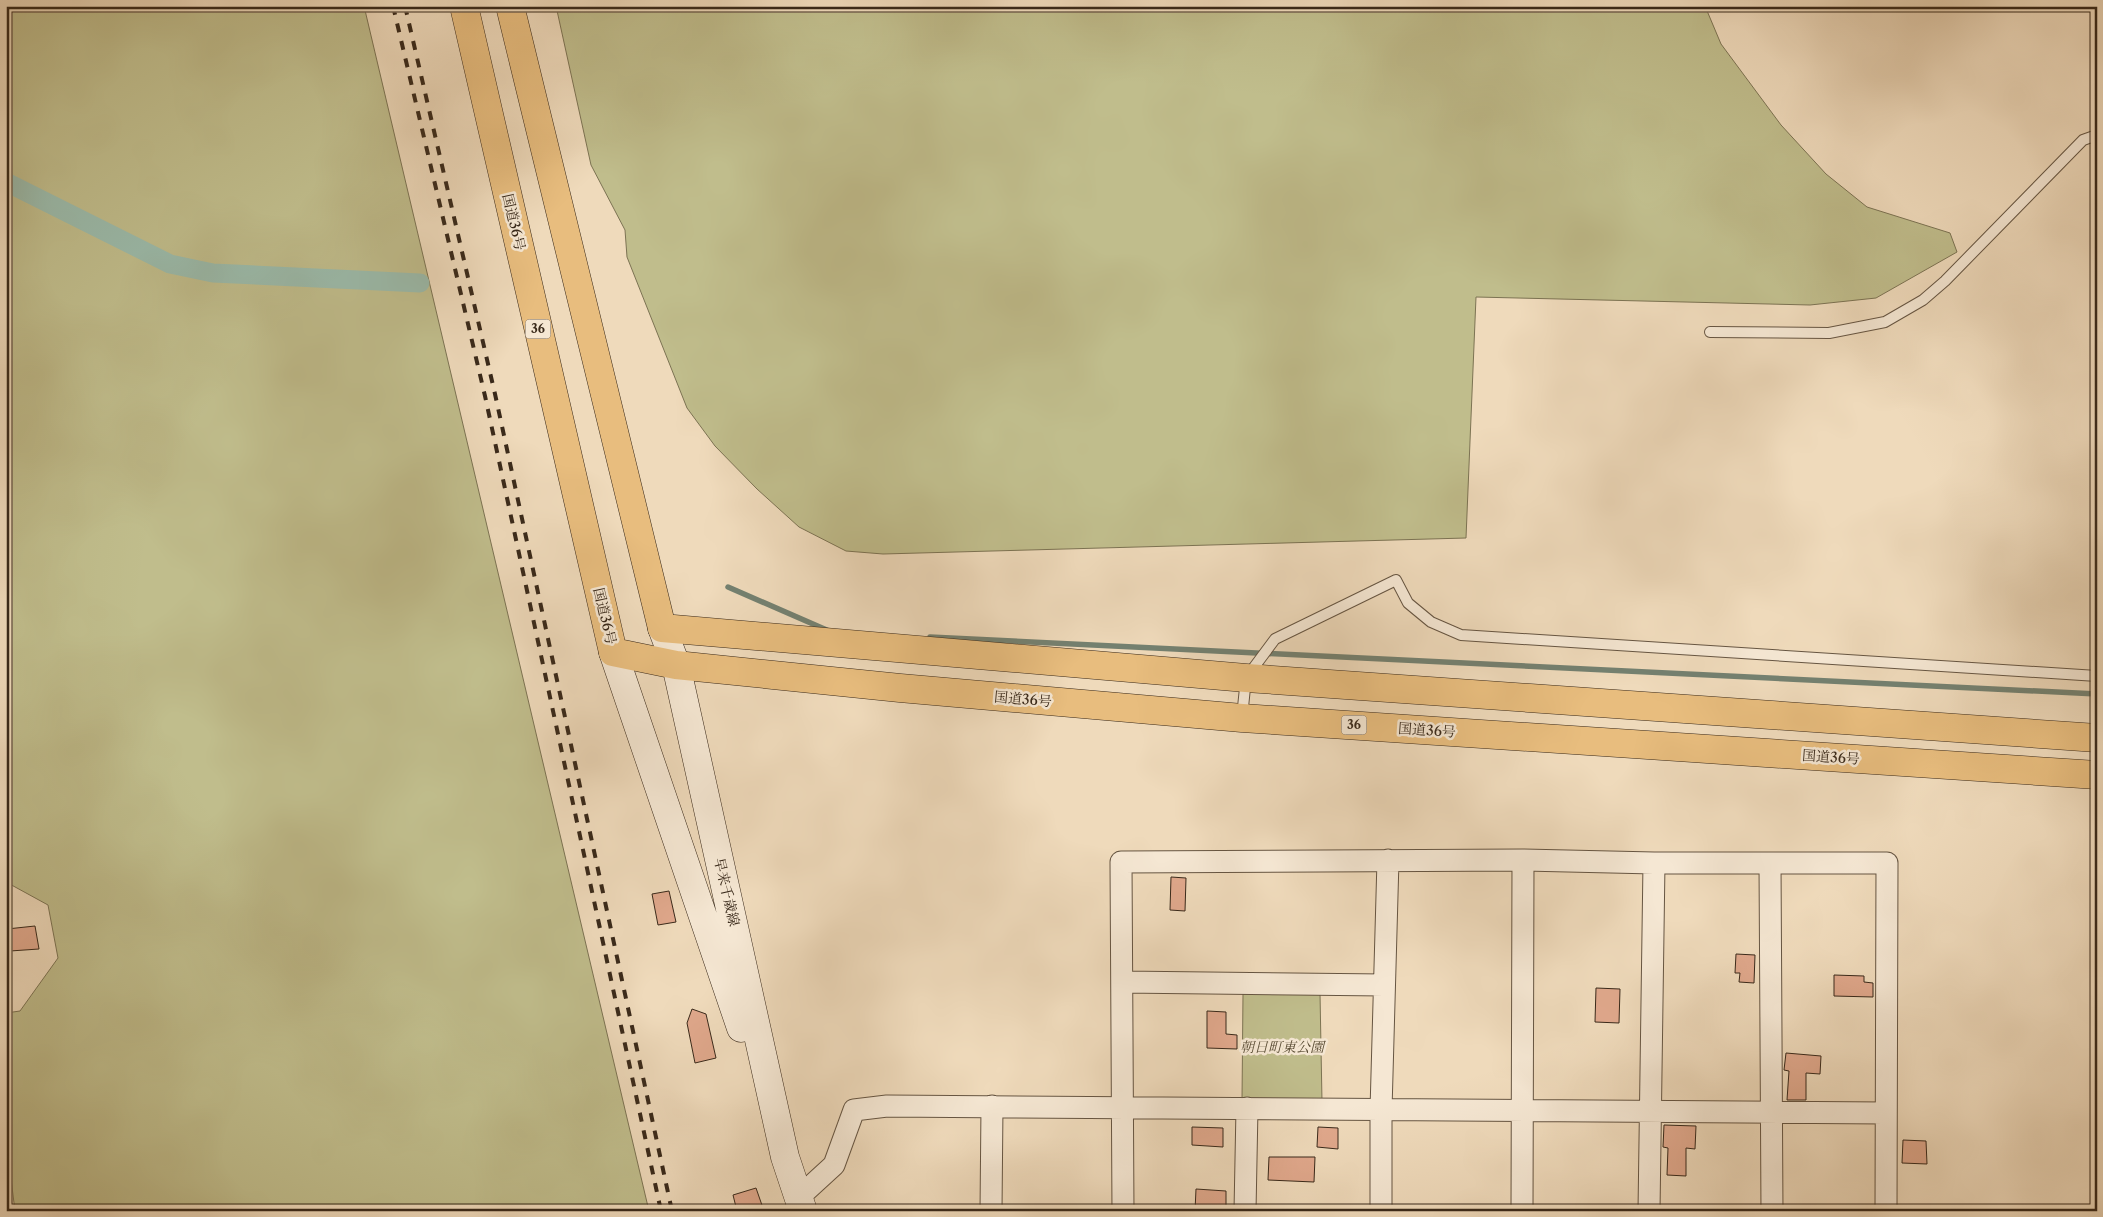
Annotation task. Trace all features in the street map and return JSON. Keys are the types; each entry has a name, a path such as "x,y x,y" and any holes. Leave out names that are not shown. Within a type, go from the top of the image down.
{"highway":[{"name":"国道36号","path":"464,6 613,652 676,665 900,688 1242,718 2097,775"},
{"path":"510,6 662,628"},
{"path":"613,652 662,628 1246,678 2097,738"}],"main road":[{"name":"早来千歳線","path":"662,628 676,665 785,1157"},
{"name":"早来千歳線","path":"613,652 801,1204"}],"street":[{"path":"1381,1211 1381,1110 1388,860"},
{"path":"1522,1211 1523,860"},
{"path":"1123,1211 1121,862 1523,860 1654,863 1887,863 1886,1211"},
{"path":"1649,1211 1654,863"},
{"path":"1770,863 1772,1211"},
{"path":"1122,982 1384,985"},
{"path":"801,1204 834,1164 854,1110 887,1106 1885,1113"},
{"path":"991,1211 992,1106"},
{"path":"1245,1211 1247,1108"}],"lane":[{"path":"1710,332 1829,333 1885,322 1923,300 1946,281 2083,140 2097,135"},
{"path":"1242,718 1246,678 1275,639 1396,580 1408,603 1431,622 1461,635 2097,676"}],"green space":[{"path":"6,6 364,6 649,1211 15,1211 6,1139 6,1013 20,1011 58,958 48,905 6,882"},
{"path":"556,6 1705,6 1721,44 1781,125 1826,174 1867,207 1950,233 1957,252 1876,298 1810,305 1476,297 1466,538 883,554 846,551 799,527 757,489 715,446 687,408 627,257 625,230 591,165"},
{"name":"朝日町東公園","path":"1320,993 1322,1102 1242,1100 1243,994"}],"building":[{"path":"1171,877 1186,878 1185,911 1170,910"},
{"path":"669,891 676,922 658,925 652,894"},
{"path":"35,926 39,949 10,951 7,929"},
{"path":"1736,954 1755,955 1754,983 1739,982 1740,973 1735,973"},
{"path":"1834,975 1864,976 1864,982 1873,983 1873,997 1834,996"},
{"path":"1596,988 1620,989 1619,1023 1595,1022"},
{"path":"692,1009 706,1014 716,1058 695,1063 687,1023"},
{"path":"1207,1011 1226,1012 1226,1034 1237,1035 1237,1049 1207,1048"},
{"path":"1786,1053 1821,1056 1820,1074 1806,1073 1806,1100 1787,1100 1789,1071 1784,1070"},
{"path":"1664,1125 1696,1126 1695,1149 1686,1148 1686,1176 1667,1175 1668,1148 1663,1147"},
{"path":"1192,1127 1223,1128 1223,1147 1192,1145"},
{"path":"1318,1127 1338,1128 1338,1149 1317,1147"},
{"path":"1903,1140 1926,1141 1927,1164 1902,1163"},
{"path":"1269,1157 1315,1157 1314,1182 1268,1180"},
{"path":"756,1188 764,1211 737,1211 733,1195"},
{"path":"1196,1189 1226,1191 1226,1211 1195,1211"}],"waterway":[{"path":"6,182 170,264 213,273 420,283"},
{"path":"728,587 829,631"},
{"path":"930,637 2097,694"}],"railway":[{"path":"393,6 485,396 661,1211"},
{"path":"405,6 495,394 672,1211"}]}
